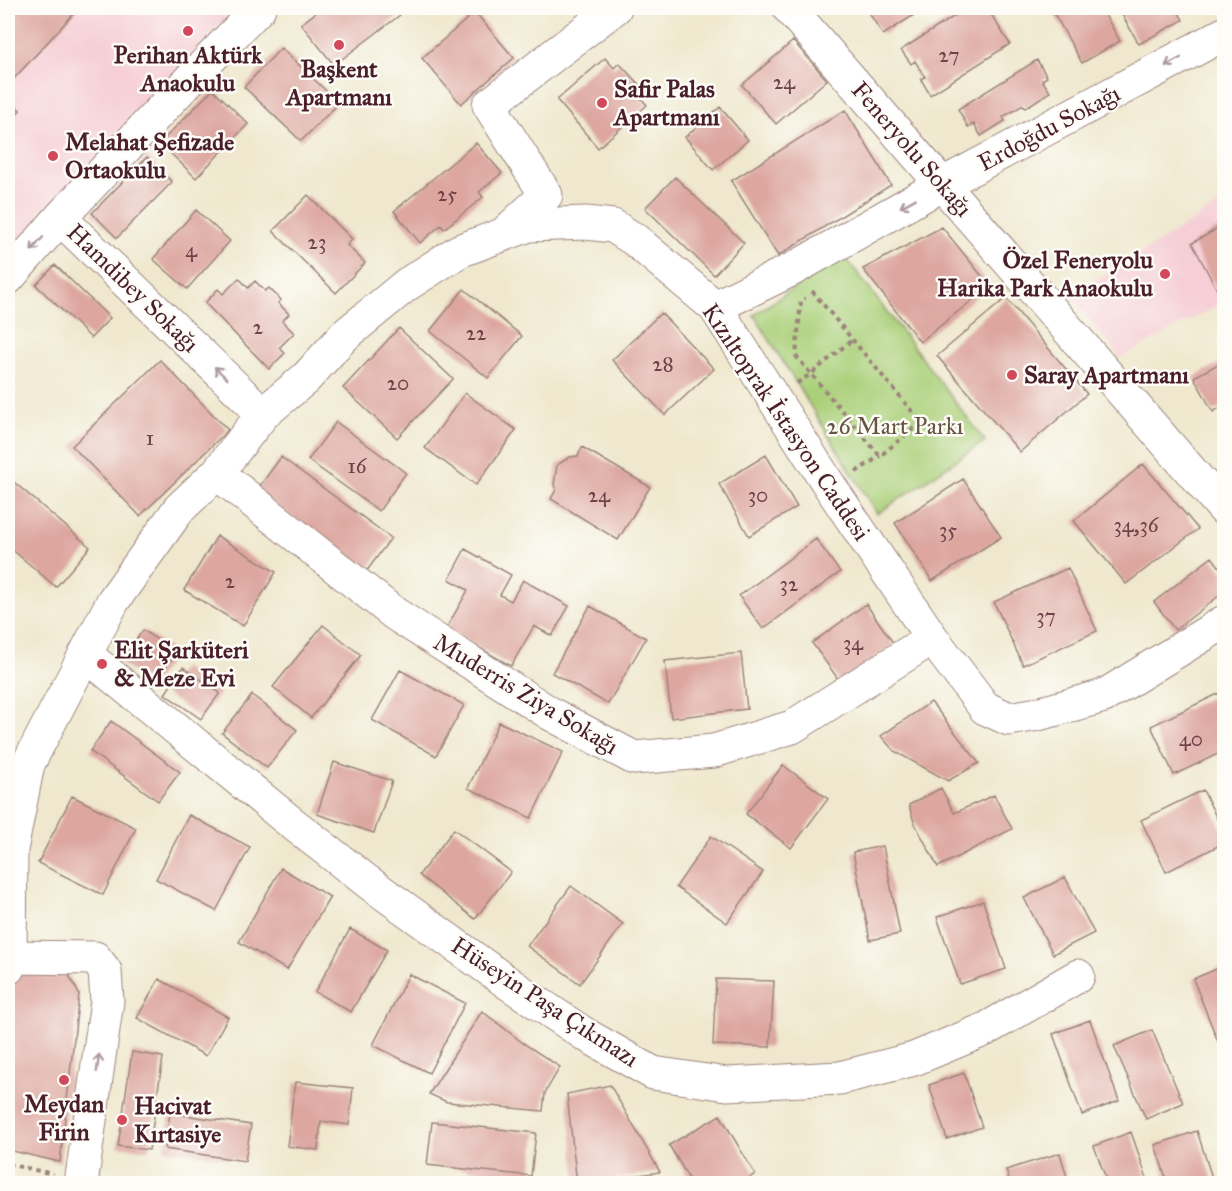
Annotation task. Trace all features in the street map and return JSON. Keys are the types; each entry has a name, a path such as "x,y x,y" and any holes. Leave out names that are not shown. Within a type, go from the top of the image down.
{"street":[{"path":"60,218 259,8"},
{"path":"504,233 546,195 489,105 615,8"},
{"name":"Feneryolu Sokağı","path":"789,8 1224,509"},
{"name":"Erdoğdu Sokağı","path":"715,307 802,280 943,184 1224,34"},
{"name":"Hamdibey Sokağı","path":"8,278 60,218 263,414"},
{"name":"Kızıltoprak İstasyon Caddesi","path":"8,961 11,850 28,764 113,601 179,509 217,474 263,414 306,378 344,336 406,285 459,251 529,225 586,223 613,226 634,240 715,307 831,488 932,638 985,708 1009,719 1038,714 1104,696 1224,621"},
{"name":"Muderris Ziya Sokağı","path":"217,474 395,614 551,714 634,758 714,751 792,727 932,638"},
{"name":"Hüseyin Paşa Çıkmazı","path":"85,654 288,820 368,882 520,992 586,1035 653,1073 727,1084 840,1078 914,1059 986,1029 1078,976"},
{"path":"8,961 95,958 105,971 107,1001 88,1183"}],"path":[{"path":"802,280 921,422 880,456 796,356 802,280"},
{"path":"773,398 811,374 852,340"},
{"path":"8,1164 88,1183"}],"shaded area":[{"name":"Melahat Şefizade Ortaokulu","path":"8,8 235,8 8,256"},
{"name":"Özel Feneryolu Harika Park Anaokulu","path":"1224,201 1224,302 1120,358 1070,294 1140,254"}],"green space":[{"name":"26 Mart Parkı","path":"843,254 985,441 877,514 754,315"}],"building":[{"path":"8,8 79,8 8,85"},
{"name":"Başkent Apartmanı","path":"322,8 394,8 400,15 334,65 301,24"},
{"path":"866,8 925,8 883,35"},
{"path":"967,8 987,8 1010,44 930,95 921,79 925,77 915,61 911,64 901,50"},
{"path":"1051,8 1101,8 1120,41 1082,63"},
{"path":"1118,8 1176,8 1183,20 1139,44"},
{"path":"475,12 514,58 461,104 422,58"},
{"path":"793,41 827,80 776,124 742,85"},
{"path":"281,48 339,103 301,141 244,87"},
{"name":"Safir Palas Apartmanı","path":"605,58 614,68 619,63 645,91 639,96 647,105 598,148 557,100"},
{"path":"1037,60 1047,77 1042,80 1050,92 1025,108 1023,105 1003,117 1005,121 981,136 974,124 968,127 958,109"},
{"path":"213,89 248,124 196,178 160,143"},
{"path":"8,98 20,110 8,123"},
{"path":"720,107 748,140 713,170 685,137"},
{"path":"845,110 891,185 778,256 731,181"},
{"path":"476,143 502,173 479,192 483,197 444,229 441,225 420,243 394,211"},
{"path":"147,157 172,182 117,238 92,213"},
{"path":"675,177 744,243 714,275 645,208"},
{"path":"308,195 352,239 347,245 365,263 336,293 273,231"},
{"path":"196,210 230,241 187,289 153,259"},
{"path":"1224,225 1224,295 1221,297 1192,243"},
{"path":"942,227 990,286 920,342 863,269"},
{"path":"55,265 110,318 91,338 36,285"},
{"path":"239,278 248,288 255,281 265,291 269,288 281,300 278,303 289,314 282,321 294,333 279,348 285,353 269,369 205,303 218,289 223,294"},
{"path":"464,289 522,336 488,378 430,331"},
{"name":"Saray Apartmanı","path":"1006,298 1087,394 1020,452 937,356"},
{"path":"661,313 714,369 665,415 612,360"},
{"path":"399,328 453,379 397,438 343,388"},
{"path":"1224,352 1224,405 1213,412 1194,377 1222,362 1218,356"},
{"path":"160,360 228,430 140,516 72,446"},
{"path":"465,393 516,430 476,485 425,448"},
{"path":"336,422 406,473 379,511 308,460"},
{"path":"582,447 650,487 618,540 551,499 556,490 554,485 557,465 570,457 578,456"},
{"path":"766,455 797,507 749,536 719,484"},
{"path":"281,457 391,538 366,572 256,491"},
{"path":"1143,464 1198,529 1126,584 1074,521"},
{"path":"8,477 90,547 56,587 8,546"},
{"path":"963,479 1001,537 932,581 895,523"},
{"path":"217,536 276,572 243,626 184,590"},
{"path":"816,539 840,572 763,629 739,596"},
{"path":"465,549 511,575 500,595 511,601 523,580 569,606 552,636 534,626 511,666 446,629 468,590 449,579"},
{"path":"1212,557 1224,573 1224,592 1175,630 1154,602"},
{"path":"1068,568 1097,631 1023,665 994,602"},
{"path":"866,604 894,644 841,683 812,643"},
{"path":"590,606 646,638 608,704 552,673"},
{"path":"323,625 361,655 311,718 273,687"},
{"path":"143,630 176,653 152,686 120,663"},
{"path":"741,653 747,709 671,718 665,661"},
{"path":"183,667 220,693 201,719 165,694"},
{"path":"400,670 464,705 436,756 372,720"},
{"path":"1224,691 1224,751 1174,775 1151,726"},
{"path":"252,695 297,730 267,768 222,733"},
{"path":"931,702 979,763 948,781 894,751 881,736"},
{"path":"111,721 180,772 158,801 90,751"},
{"path":"499,722 563,752 531,818 468,788"},
{"path":"334,762 392,781 374,833 317,814"},
{"path":"783,765 828,799 791,848 746,814"},
{"path":"941,788 954,813 994,795 1012,829 938,867 914,822 909,805"},
{"path":"1203,790 1224,833 1224,843 1166,872 1141,820"},
{"path":"72,796 136,828 103,895 38,863"},
{"path":"189,815 250,847 216,911 156,879"},
{"path":"454,829 511,872 475,919 419,875"},
{"path":"711,836 763,872 727,923 676,887"},
{"path":"883,846 900,934 870,940 853,852"},
{"path":"281,868 330,897 287,970 239,942"},
{"path":"1065,877 1094,933 1053,954 1024,898"},
{"path":"571,886 623,924 580,984 527,946"},
{"path":"983,901 1006,969 960,984 937,917"},
{"path":"350,929 387,950 351,1012 315,992"},
{"path":"22,962 66,970 79,994 60,1162 8,1150 8,1004 15,975"},
{"path":"1224,966 1224,1042 1219,1044 1193,979"},
{"path":"409,974 465,1003 429,1073 373,1045"},
{"path":"159,979 228,1017 206,1056 137,1018"},
{"path":"716,979 774,981 770,1047 713,1045"},
{"path":"482,1011 523,1043 560,1067 545,1093 543,1111 447,1102 429,1094"},
{"path":"1090,1020 1119,1101 1082,1115 1053,1034"},
{"path":"1152,1030 1183,1103 1146,1119 1114,1046"},
{"path":"132,1052 163,1057 149,1150 118,1146"},
{"path":"964,1073 982,1127 947,1139 929,1085"},
{"path":"295,1082 353,1088 349,1125 321,1121 318,1150 287,1146"},
{"path":"610,1085 660,1172 577,1184 567,1094"},
{"path":"170,1113 251,1125 245,1161 165,1149"},
{"path":"720,1115 755,1174 740,1184 692,1184 669,1145"},
{"path":"432,1122 536,1133 531,1176 427,1165"},
{"path":"1197,1131 1214,1184 1168,1184 1155,1145"},
{"path":"1131,1132 1149,1184 1108,1184 1094,1146"},
{"path":"1060,1153 1069,1184 1010,1184 1006,1170"}],"place":[{"name":"Perihan Aktürk Anaokulu","path":"188,31"},
{"name":"Başkent Apartmanı","path":"339,45"},
{"name":"Safir Palas Apartmanı","path":"602,103"},
{"name":"Melahat Şefizade Ortaokulu","path":"53,156"},
{"name":"Özel Feneryolu Harika Park Anaokulu","path":"1165,274"},
{"name":"Saray Apartmanı","path":"1012,375"},
{"name":"Elit Şarküteri & Meze Evi","path":"102,664"},
{"name":"Meydan Firin","path":"64,1080"},
{"name":"Hacivat Kırtasiye","path":"122,1120"}]}
